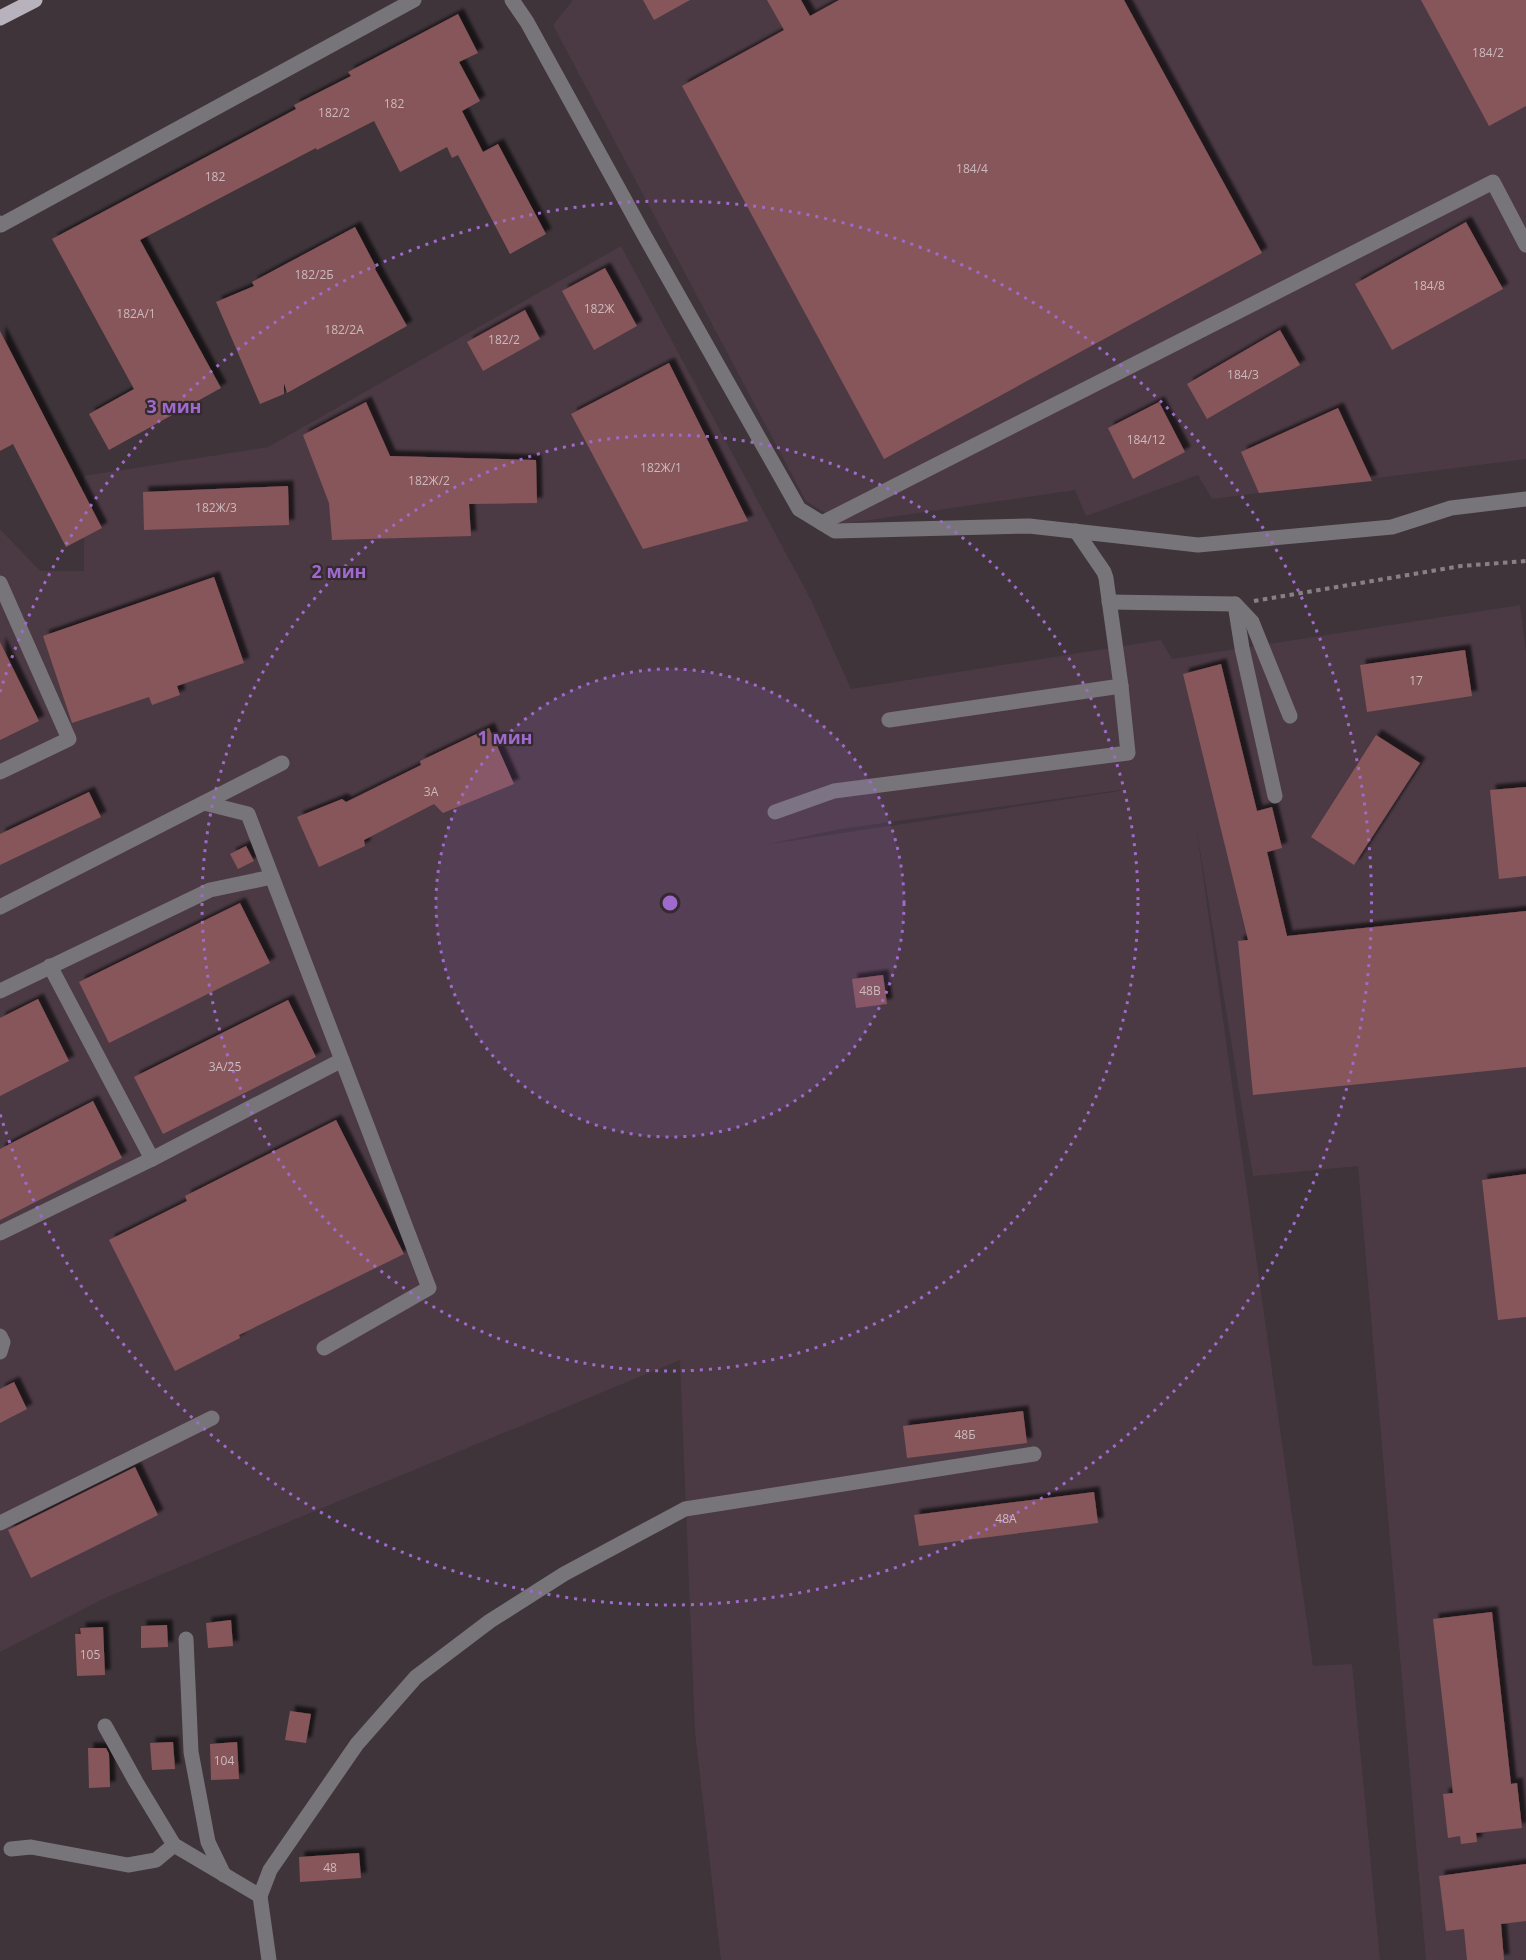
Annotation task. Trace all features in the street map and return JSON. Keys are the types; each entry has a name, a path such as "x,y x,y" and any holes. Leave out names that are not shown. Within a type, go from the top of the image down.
{"main road":[{"path":"0,18 34,0"}],"lane":[{"path":"0,223 1,225 414,0"},
{"path":"512,0 527,22 799,509 836,531 1029,526 1198,545 1392,527 1450,508 1526,499"},
{"path":"822,523 1493,182 1526,244"},
{"path":"775,812 834,791 1128,753 1121,686 1104,572 1076,531"},
{"path":"0,582 69,739 0,772"},
{"path":"1109,602 1235,604 1252,622 1290,716"},
{"path":"1235,604 1242,648 1275,796"},
{"path":"889,720 1121,686"},
{"path":"0,907 282,763"},
{"path":"204,803 248,814 429,1288 324,1348"},
{"path":"0,991 210,890 272,877"},
{"path":"50,966 152,1159"},
{"path":"0,1233 152,1159 342,1060"},
{"path":"0,1336 3,1342 0,1352"},
{"path":"0,1523 212,1418"},
{"path":"269,1960 260,1896 270,1870 357,1744 416,1677 490,1621 564,1574 685,1509 1034,1454"},
{"path":"186,1639 191,1752 208,1842 224,1875"},
{"path":"105,1726 174,1845 260,1896"},
{"path":"11,1849 31,1847 128,1865 156,1860 174,1845"}],"path":[{"path":"1235,604 1461,566 1526,561"}],"shaded area":[{"path":"573,0 1526,0 1526,459 1212,499 1198,475 1086,516 1075,490 843,524 806,501 553,25"},
{"path":"621,246 811,600 851,689 1161,640 1172,659 1520,605 1526,652 1526,1960 1426,1960 1358,1166 1253,1176 1196,825 1313,1666 1352,1664 1380,1960 721,1960 695,1732 680,1360 107,1597 0,1652 0,529 40,571 84,571 84,476 268,447","holes":["1120,791 764,845 840,829"]}],"building":[{"path":"643,0 690,0 654,20"},
{"path":"767,0 801,0 810,16 839,0 1124,0 1262,253 884,459 682,86 784,30"},
{"path":"1421,0 1526,0 1526,106 1489,126"},
{"path":"458,14 478,53 459,62 480,101 462,111 483,152 498,144 546,234 510,254 458,155 452,158 447,147 400,172 374,121 317,150 316,148 140,240 221,388 109,450 89,414 134,389 52,239 296,109 294,105 351,76 348,72"},
{"path":"1466,222 1503,289 1392,350 1355,284"},
{"path":"355,227 375,269 407,326 287,393 284,383 284,394 260,404 216,302 254,286 252,282"},
{"path":"605,268 637,326 594,350 562,291"},
{"path":"525,310 540,339 483,371 467,342"},
{"path":"1280,330 1300,365 1207,419 1187,384"},
{"path":"0,331 102,528 66,547 13,444 0,451"},
{"path":"669,363 748,521 643,549 571,414"},
{"path":"366,402 390,456 536,460 537,503 469,504 471,536 332,540 329,503 303,435"},
{"path":"1159,402 1185,452 1133,479 1108,428"},
{"path":"1338,408 1372,481 1259,493 1241,452"},
{"path":"288,486 289,525 144,530 143,492"},
{"path":"214,577 244,663 177,686 180,695 152,705 149,697 72,723 43,636"},
{"path":"0,642 39,721 0,740"},
{"path":"1465,650 1472,696 1367,712 1360,665"},
{"path":"1221,664 1257,811 1272,807 1282,848 1267,852 1287,936 1526,911 1526,1067 1253,1095 1238,941 1248,940 1183,674"},
{"path":"489,728 514,784 443,813 434,804 364,840 365,846 319,867 297,817 342,799 346,802 421,765 420,761"},
{"path":"1376,735 1420,763 1354,865 1311,837"},
{"path":"1526,787 1526,876 1499,879 1490,790"},
{"path":"89,792 101,817 0,865 0,834"},
{"path":"246,846 254,861 238,869 230,854"},
{"path":"240,903 270,963 109,1043 79,982"},
{"path":"883,975 887,1004 856,1008 852,979"},
{"path":"38,999 69,1061 0,1096 0,1018"},
{"path":"288,1000 316,1057 163,1134 134,1077"},
{"path":"93,1101 122,1158 0,1220 0,1149"},
{"path":"336,1120 404,1254 239,1335 240,1338 175,1371 109,1240 187,1201 185,1196"},
{"path":"1526,1174 1526,1317 1498,1320 1482,1180"},
{"path":"14,1382 27,1409 0,1423 0,1389"},
{"path":"1023,1411 1027,1443 907,1458 903,1426"},
{"path":"135,1467 158,1515 31,1578 8,1530"},
{"path":"1094,1492 1098,1523 919,1546 914,1515"},
{"path":"1492,1612 1511,1784 1517,1783 1522,1828 1476,1833 1477,1842 1461,1844 1460,1836 1448,1838 1443,1794 1453,1793 1433,1619"},
{"path":"231,1620 233,1646 208,1648 206,1623"},
{"path":"167,1625 168,1647 141,1648 141,1626"},
{"path":"103,1627 105,1675 77,1676 75,1634 81,1634 80,1628"},
{"path":"290,1711 311,1714 306,1743 285,1740"},
{"path":"173,1742 175,1769 152,1770 150,1743"},
{"path":"237,1742 239,1779 211,1780 210,1744"},
{"path":"88,1748 106,1748 109,1754 110,1787 89,1788"},
{"path":"359,1853 361,1878 300,1882 299,1857"},
{"path":"1526,1864 1526,1921 1501,1924 1504,1960 1467,1960 1464,1929 1446,1931 1439,1876"}]}
